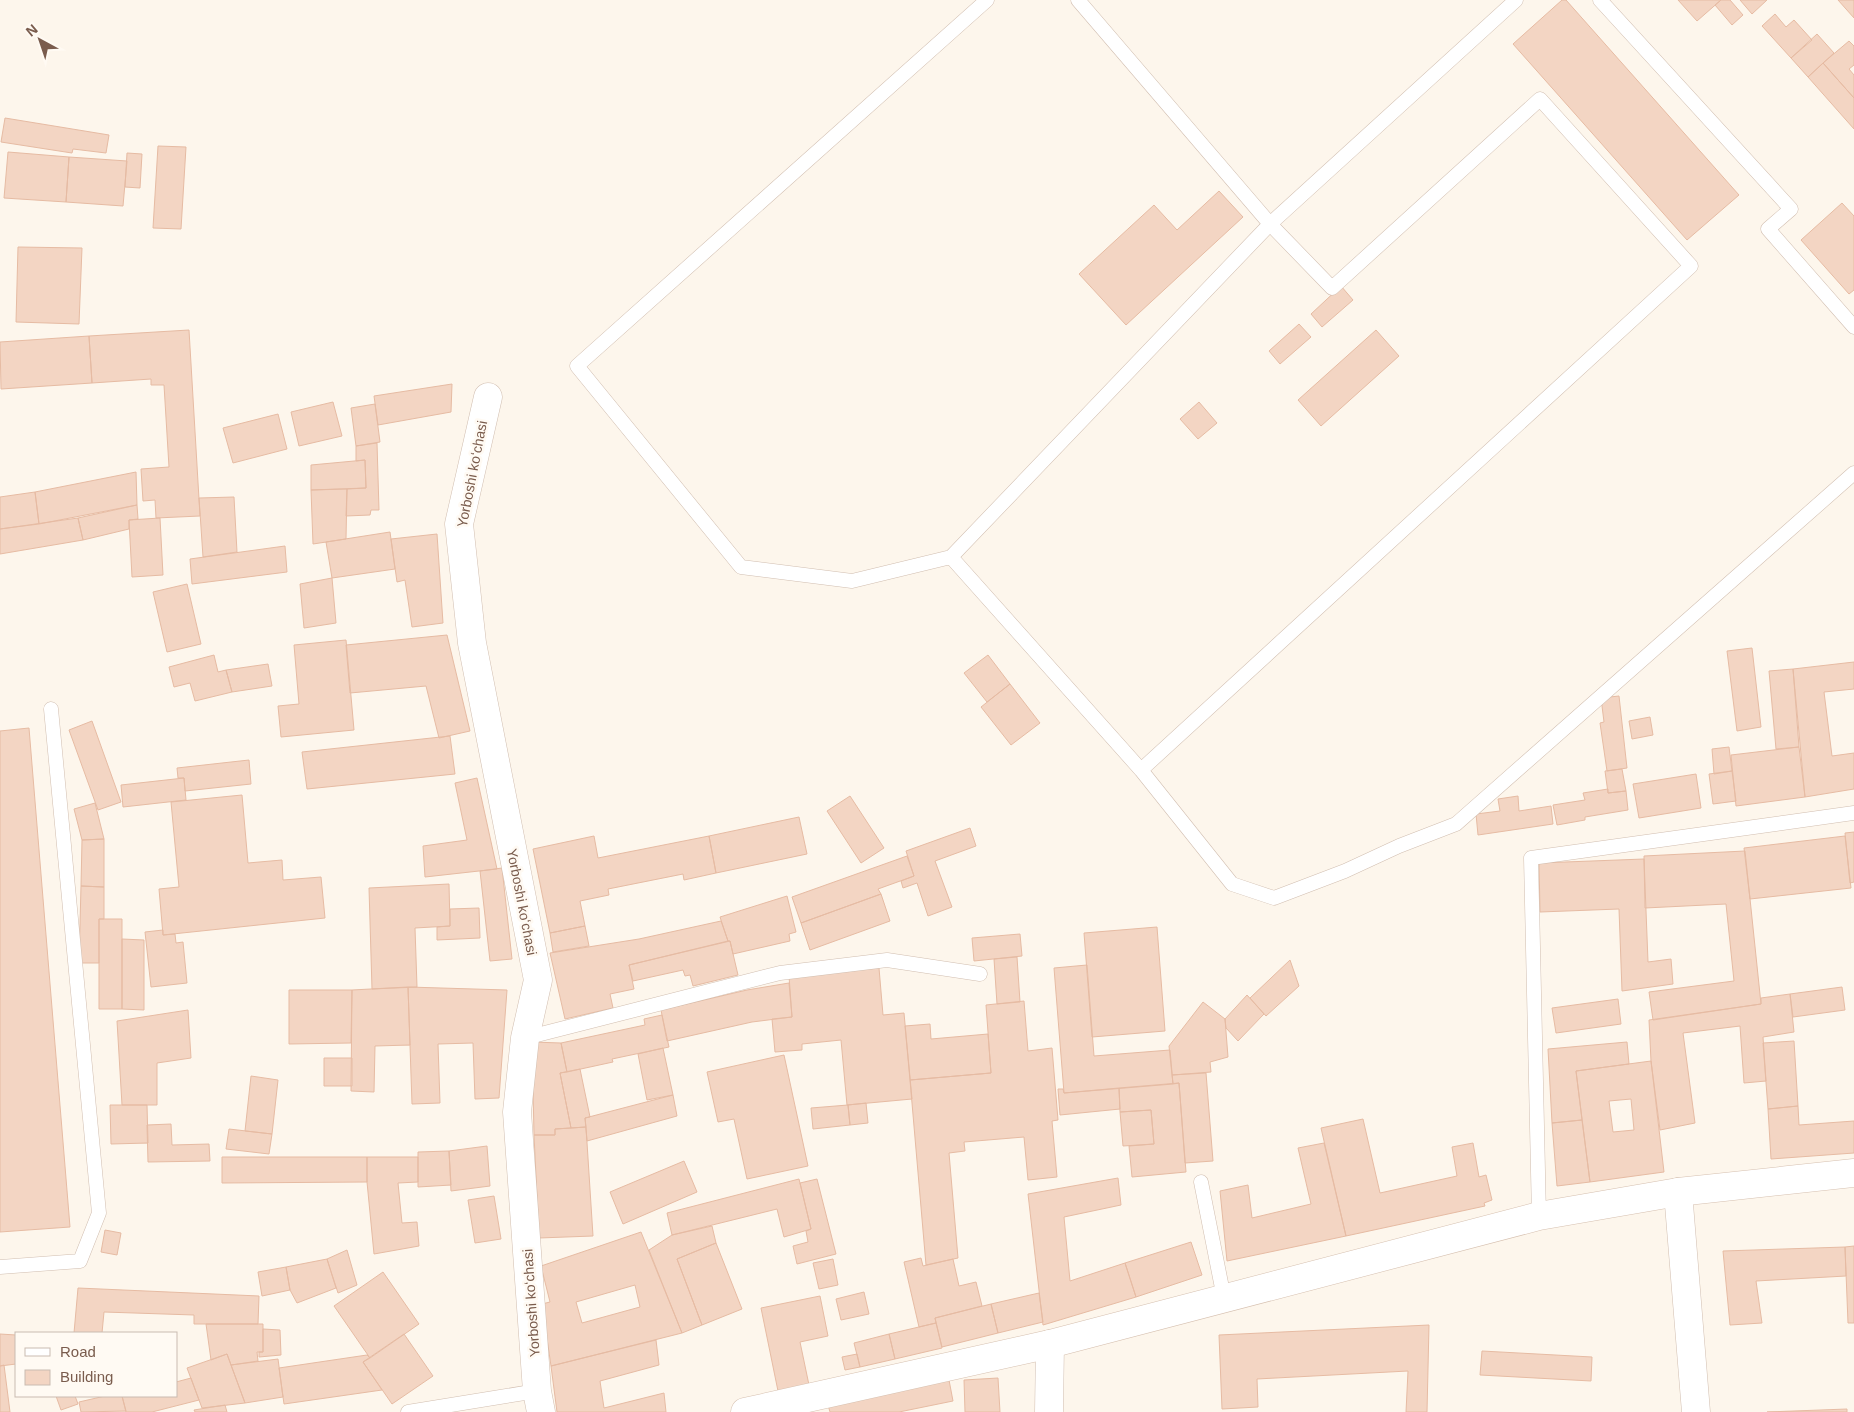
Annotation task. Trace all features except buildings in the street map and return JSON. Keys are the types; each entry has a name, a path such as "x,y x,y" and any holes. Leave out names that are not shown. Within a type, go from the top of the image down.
{"street":[{"name":"Yorboshi koʻchasi","path":"488,397 459,524 472,643 538,980 525,1038 517,1112 539,1402"},
{"path":"745,1412 1050,1344 1539,1216 1678,1192 1854,1173"},
{"path":"1678,1192 1696,1412"},
{"path":"1049,1412 1050,1344"}],"lane":[{"path":"987,0 577,366 741,567 852,581 951,557 1270,224 1516,0"},
{"path":"1078,0 1270,224 1332,288 1540,99 1691,266 1140,770"},
{"path":"1600,0 1791,209 1768,230 1854,327"},
{"path":"951,557 1140,770 1232,884 1274,898 1345,871 1398,846 1456,824 1854,473"},
{"path":"0,1267 80,1261 99,1213 51,709"},
{"path":"1539,1216 1531,858 1854,813"},
{"path":"525,1038 780,973 887,960 980,974"},
{"path":"1201,1182 1224,1298"},
{"path":"408,1412 539,1402"}]}
